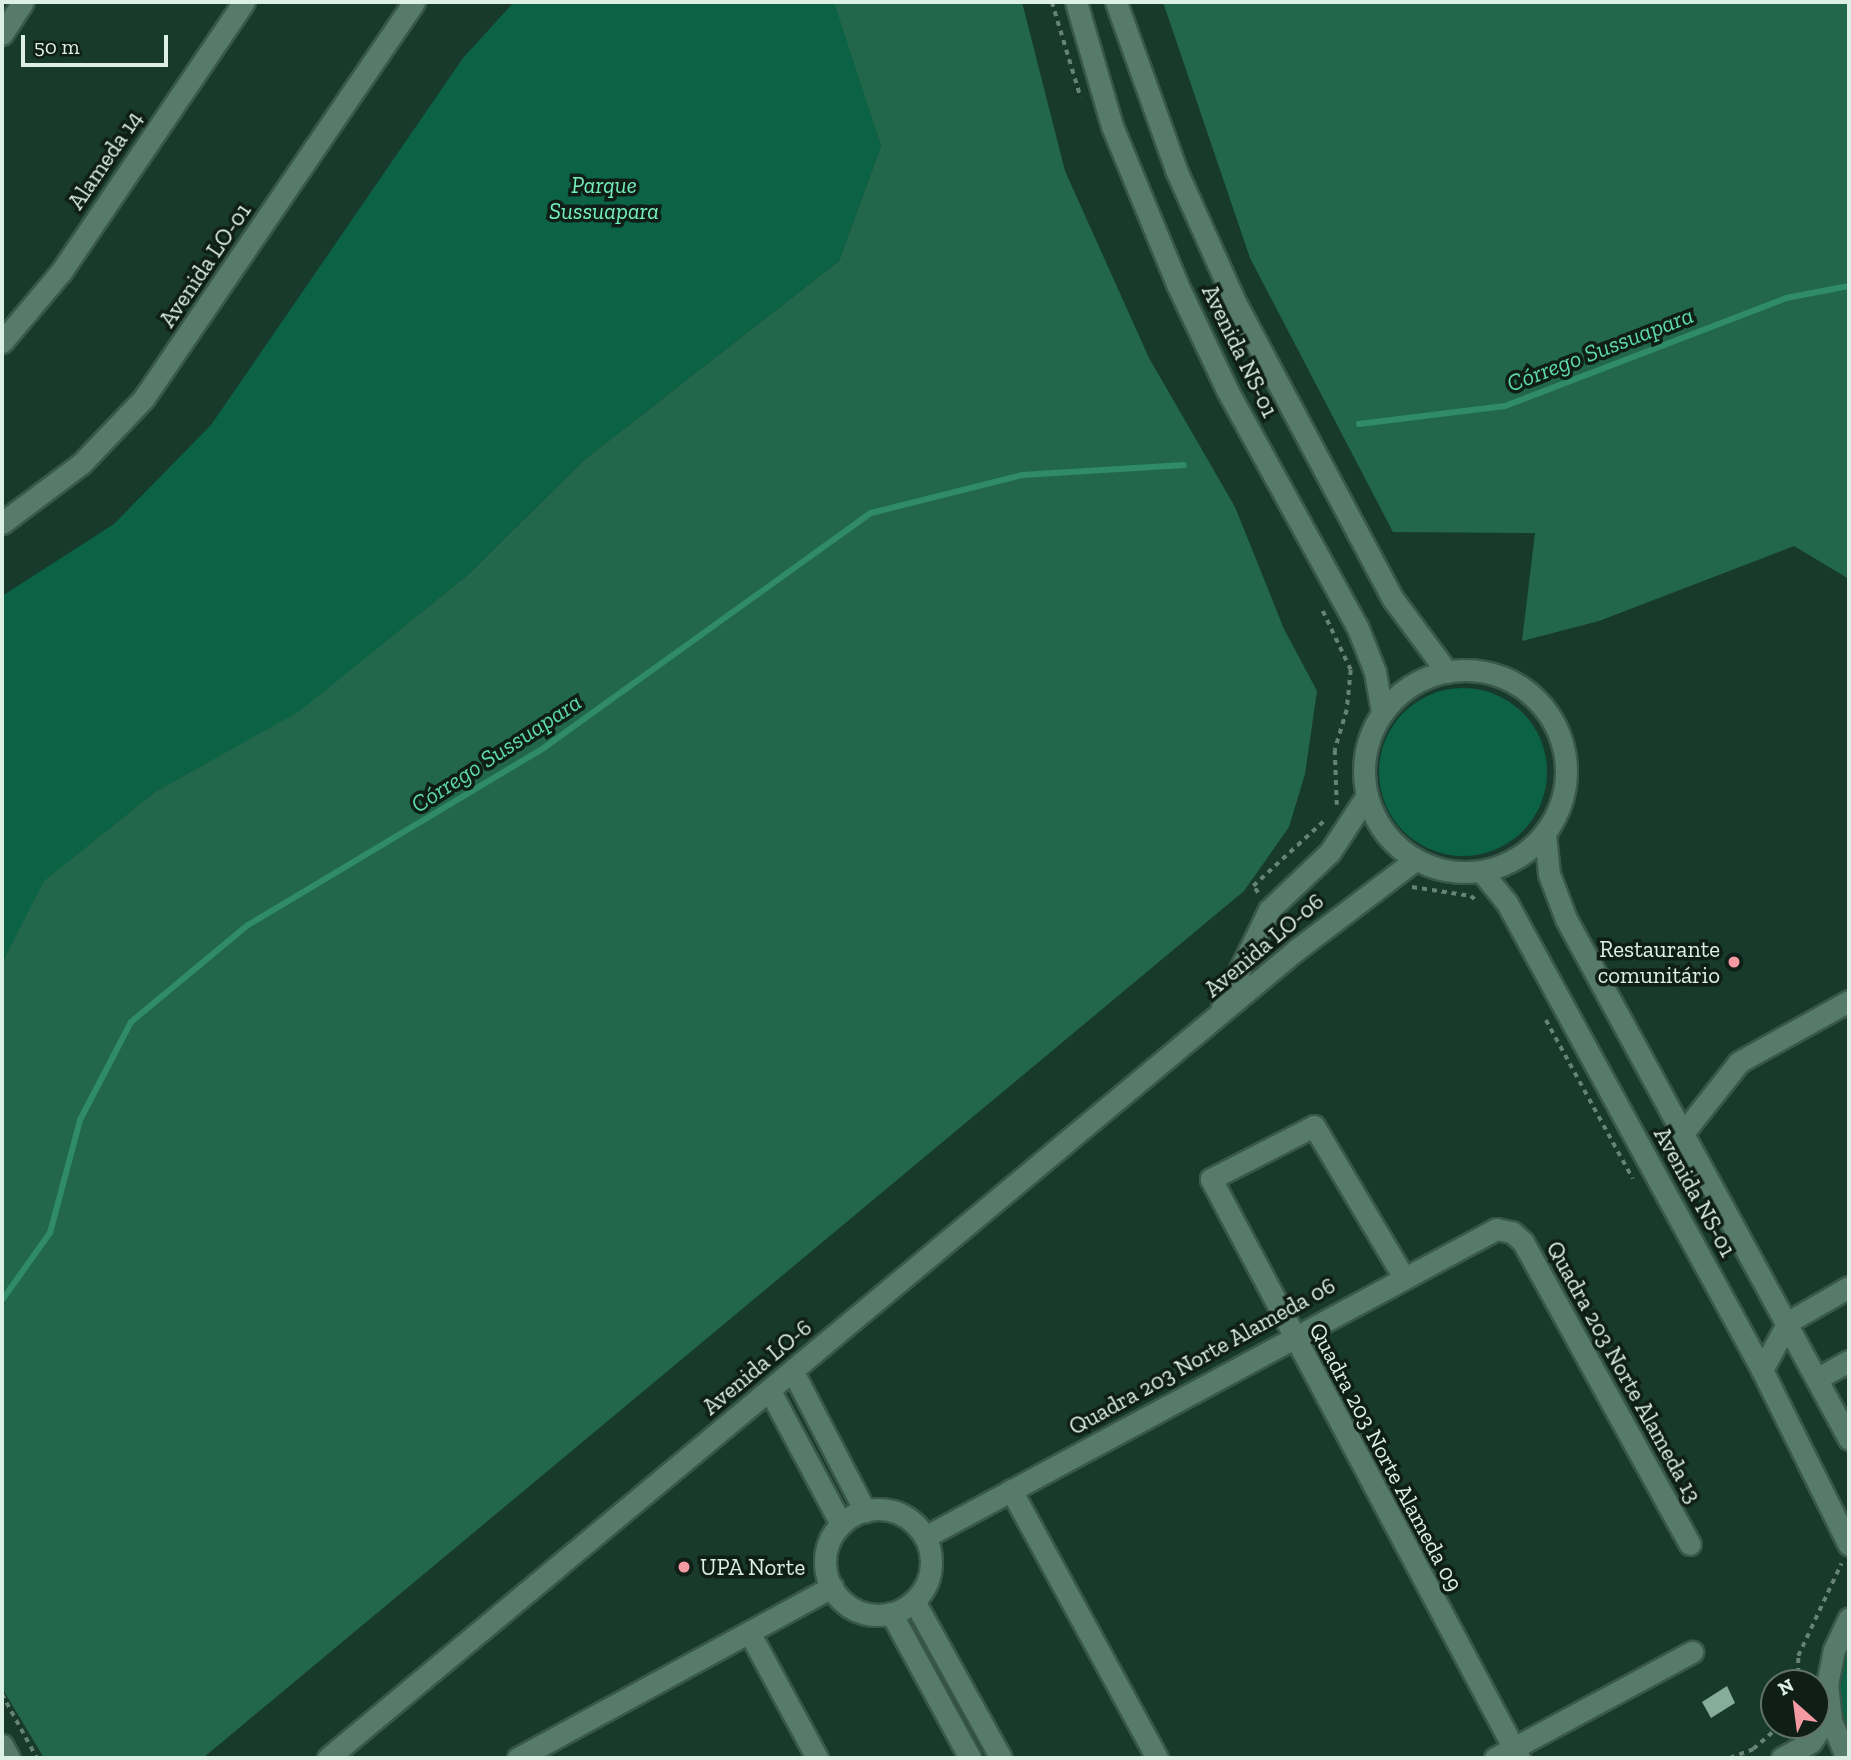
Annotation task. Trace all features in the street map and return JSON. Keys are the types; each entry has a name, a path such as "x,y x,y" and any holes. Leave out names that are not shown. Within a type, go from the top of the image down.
{"street":[{"path":"2,34 23,2"},
{"name":"Alameda 14","path":"2,342 61,272 244,2"},
{"name":"Avenida LO-01","path":"2,523 81,464 144,398 414,2"},
{"name":"Avenida NS-01","path":"1076,2 1112,126 1177,284 1227,390 1357,626 1375,672 1381,712"},
{"name":"Avenida NS-01","path":"1116,2 1176,170 1236,304 1393,599 1447,671"},
{"path":"1447,671 1481,671 1513,681 1540,701 1558,729 1567,762 1564,795 1545,834 1509,863 1482,872 1447,872 1415,860 1384,834 1366,797 1364,761 1381,712 1404,691 1447,671"},
{"name":"Avenida LO-06","path":"1208,1027 1235,986 1269,910 1330,852 1366,797"},
{"name":"Avenida NS-01","path":"1545,834 1549,874 1566,919 1788,1322 1849,1439"},
{"name":"Avenida LO-06","path":"1208,1027 1296,950 1415,860"},
{"name":"Avenida NS-01","path":"1482,872 1507,903 1762,1370 1849,1545"},
{"path":"1683,1133 1739,1062 1849,1001"},
{"name":"Avenida LO-6","path":"334,1753 1208,1027"},
{"name":"Quadra 203 Norte Alameda 09","path":"1403,1276 1320,1131 1311,1125 1211,1179 1509,1755"},
{"name":"Quadra 203 Norte Alameda 06","path":"925,1537 1481,1233 1507,1230"},
{"name":"Quadra 203 Norte Alameda 13","path":"1507,1230 1522,1242 1690,1544"},
{"path":"1762,1370 1788,1322 1849,1287"},
{"path":"1818,1378 1849,1361"},
{"path":"793,1372 865,1511"},
{"path":"770,1391 841,1524"},
{"path":"1011,1490 1157,1758"},
{"path":"865,1511 898,1512 925,1537 931,1569 914,1601 891,1613 857,1611 832,1587 826,1554 841,1524 865,1511"},
{"path":"518,1758 832,1587"},
{"path":"914,1601 1001,1758"},
{"path":"891,1613 970,1758"},
{"path":"1830,1669 1849,1618"},
{"path":"749,1632 817,1758"},
{"path":"1509,1755 1692,1652"},
{"path":"1830,1714 1847,1758"},
{"path":"1782,1758 1813,1739"},
{"path":"2,1745 9,1758"},
{"path":"313,1758 334,1753"}],"path":[{"path":"2,1694 37,1758"},
{"path":"1730,1758 1753,1749 1765,1739"}],"green space":[{"name":"Parque Sussuapara","path":"514,2 835,2 881,146 839,261 583,461 470,573 300,712 155,792 45,881 2,963 2,596 114,524 211,425 463,58"},
{"path":"834,2 1022,2 1065,171 1149,358 1235,507 1284,629 1317,691 1305,774 1289,827 1244,891 203,1758 44,1758 2,1688 2,963 44,881 155,792 300,711 470,573 583,461 839,261 881,146"},
{"path":"1163,2 1849,2 1849,579 1794,546 1599,621 1522,641 1535,533 1393,532 1250,258"},
{"path":"1463,688 1495,695 1522,713 1540,740 1547,772 1540,804 1522,831 1495,849 1463,856 1431,849 1404,831 1386,804 1379,772 1386,740 1404,713 1431,695"},
{"path":"1849,1642 1849,1737 1839,1695"}],"building":[{"path":"1727,1686 1735,1703 1711,1718 1702,1702"}],"waterway":[{"name":"Córrego Sussuapara","path":"1359,424 1505,406 1786,298 1849,286"},
{"name":"Córrego Sussuapara","path":"2,1300 50,1233 80,1120 131,1022 248,925 545,747 871,513 1022,475 1184,465"}],"place":[{"name":"Restaurante comunitário","path":"1734,962"},
{"name":"UPA Norte","path":"684,1567"}]}
